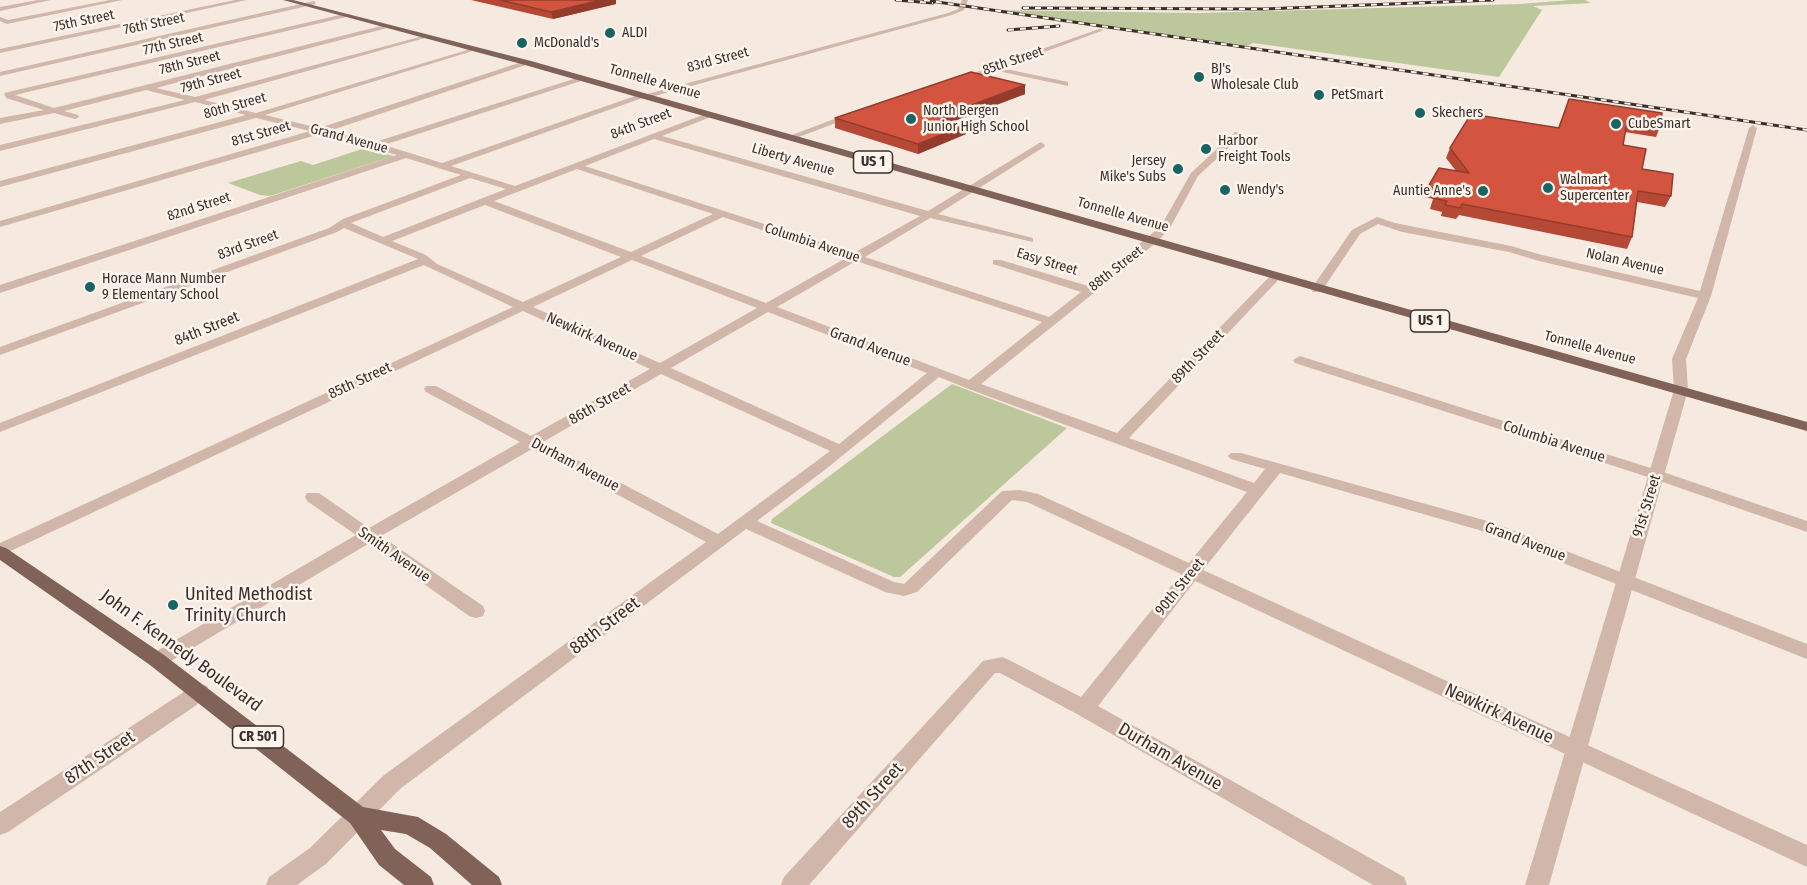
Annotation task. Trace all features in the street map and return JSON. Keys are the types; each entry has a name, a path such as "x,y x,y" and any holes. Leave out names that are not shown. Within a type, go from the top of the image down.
{"main road":[{"name":"Tonnelle Avenue","path":"286,0 528,63 1807,427"},
{"name":"Tonnelle Avenue","path":"314,3 428,33 429,36"},
{"name":"John F. Kennedy Boulevard","path":"0,551 158,660 358,816 387,857 422,885"},
{"name":"John F. Kennedy Boulevard","path":"358,816 410,824 438,841 490,885"}],"street":[{"path":"0,9 48,0"},
{"path":"4,21 119,0"},
{"name":"75th Street","path":"0,51 244,0"},
{"name":"83rd Street","path":"442,166 645,96 950,14 963,8 965,0"},
{"name":"76th Street","path":"0,74 303,3 314,3"},
{"name":"77th Street","path":"3,94 344,16"},
{"name":"78th Street","path":"0,121 146,88 385,27"},
{"name":"85th Street","path":"948,83 1101,30"},
{"name":"79th Street","path":"0,148 194,100 429,36"},
{"path":"312,45 331,49"},
{"name":"80th Street","path":"0,184 255,115 476,49"},
{"path":"340,51 359,54"},
{"path":"11,63 24,68"},
{"name":"81st Street","path":"0,224 319,131 528,63"},
{"path":"993,68 1065,84"},
{"path":"375,145 584,79"},
{"name":"Grand Avenue","path":"146,88 375,145 514,189"},
{"path":"3,94 75,117"},
{"path":"788,138 865,111"},
{"name":"84th Street","path":"384,240 708,115"},
{"name":"91st Street","path":"1537,885 1577,751 1624,579 1681,390 1679,359 1705,296 1754,128"},
{"name":"88th Street","path":"971,386 1153,240 1165,228 1194,175 1238,134"},
{"name":"Liberty Avenue","path":"653,136 929,215 1029,240"},
{"name":"86th Street","path":"158,660 766,307 929,215 971,190 975,184 1041,145"},
{"name":"82nd Street","path":"0,289 406,155"},
{"name":"Columbia Avenue","path":"574,165 1050,321"},
{"name":"83rd Street","path":"0,351 470,176"},
{"name":"Grand Avenue","path":"485,201 971,386 1257,490"},
{"name":"85th Street","path":"0,551 722,213"},
{"name":"Nolan Avenue","path":"1317,289 1356,232 1377,220 1435,239 1510,255 1539,258 1705,296"},
{"name":"Newkirk Avenue","path":"344,224 384,240 426,260 433,266 841,450"},
{"name":"84th Street","path":"0,428 426,260"},
{"name":"Easy Street","path":"997,262 1089,290"},
{"name":"89th Street","path":"1120,439 1276,276"},
{"name":"Columbia Avenue","path":"1300,360 1657,475 1807,527"},
{"name":"88th Street","path":"278,885 318,856 392,782 841,450 937,372"},
{"name":"Durham Avenue","path":"431,389 718,541"},
{"name":"Grand Avenue","path":"1236,456 1485,526 1807,652"},
{"name":"90th Street","path":"1084,708 1273,470 1278,469"},
{"path":"745,522 891,588 904,590 911,588 1008,495 1020,495 1032,498 1192,572"},
{"name":"Smith Avenue","path":"313,497 476,611"},
{"name":"Newkirk Avenue","path":"1192,572 1807,856"},
{"name":"Durham Avenue","path":"954,706 990,666 1002,665 1084,708 1395,885"},
{"name":"87th Street","path":"0,825 200,692"},
{"name":"89th Street","path":"793,885 954,706"}],"green space":[{"path":"1585,0 1591,3 1533,6 1542,10 1499,77 1253,43 1244,48 992,10 1198,13 1520,4"},
{"path":"365,148 394,156 270,196 260,195 228,183 301,161 313,165"},
{"path":"952,384 1067,428 900,577 894,577 771,523 772,519"}],"building":[{"path":"500,0 601,0 551,12"},
{"name":"North Bergen Junior High School","path":"971,72 1025,85 940,117 966,125 918,144 835,118"},
{"name":"Walmart Supercenter","path":"1569,99 1662,113 1660,127 1627,122 1623,145 1646,149 1642,169 1673,174 1671,196 1638,191 1632,237 1462,204 1460,208 1445,205 1447,201 1433,198 1439,189 1428,187 1439,168 1469,173 1450,148 1471,114 1559,128"}],"railway":[{"path":"896,0 933,3"},
{"path":"924,0 1807,130"},
{"path":"1023,8 1264,9 1493,0"},
{"path":"1008,30 1059,26"}],"place":[{"name":"ALDI","path":"610,33"},
{"name":"McDonald's","path":"522,43"},
{"name":"BJ's Wholesale Club","path":"1199,77"},
{"name":"PetSmart","path":"1319,95"},
{"name":"Skechers","path":"1420,113"},
{"name":"North Bergen Junior High School","path":"911,119"},
{"name":"CubeSmart","path":"1616,124"},
{"name":"Harbor Freight Tools","path":"1206,149"},
{"name":"Jersey Mike's Subs","path":"1178,169"},
{"name":"Walmart Supercenter","path":"1548,188"},
{"name":"Wendy's","path":"1225,190"},
{"name":"Auntie Anne's","path":"1483,191"},
{"name":"Horace Mann Number 9 Elementary School","path":"90,287"},
{"name":"United Methodist Trinity Church","path":"173,605"}]}
